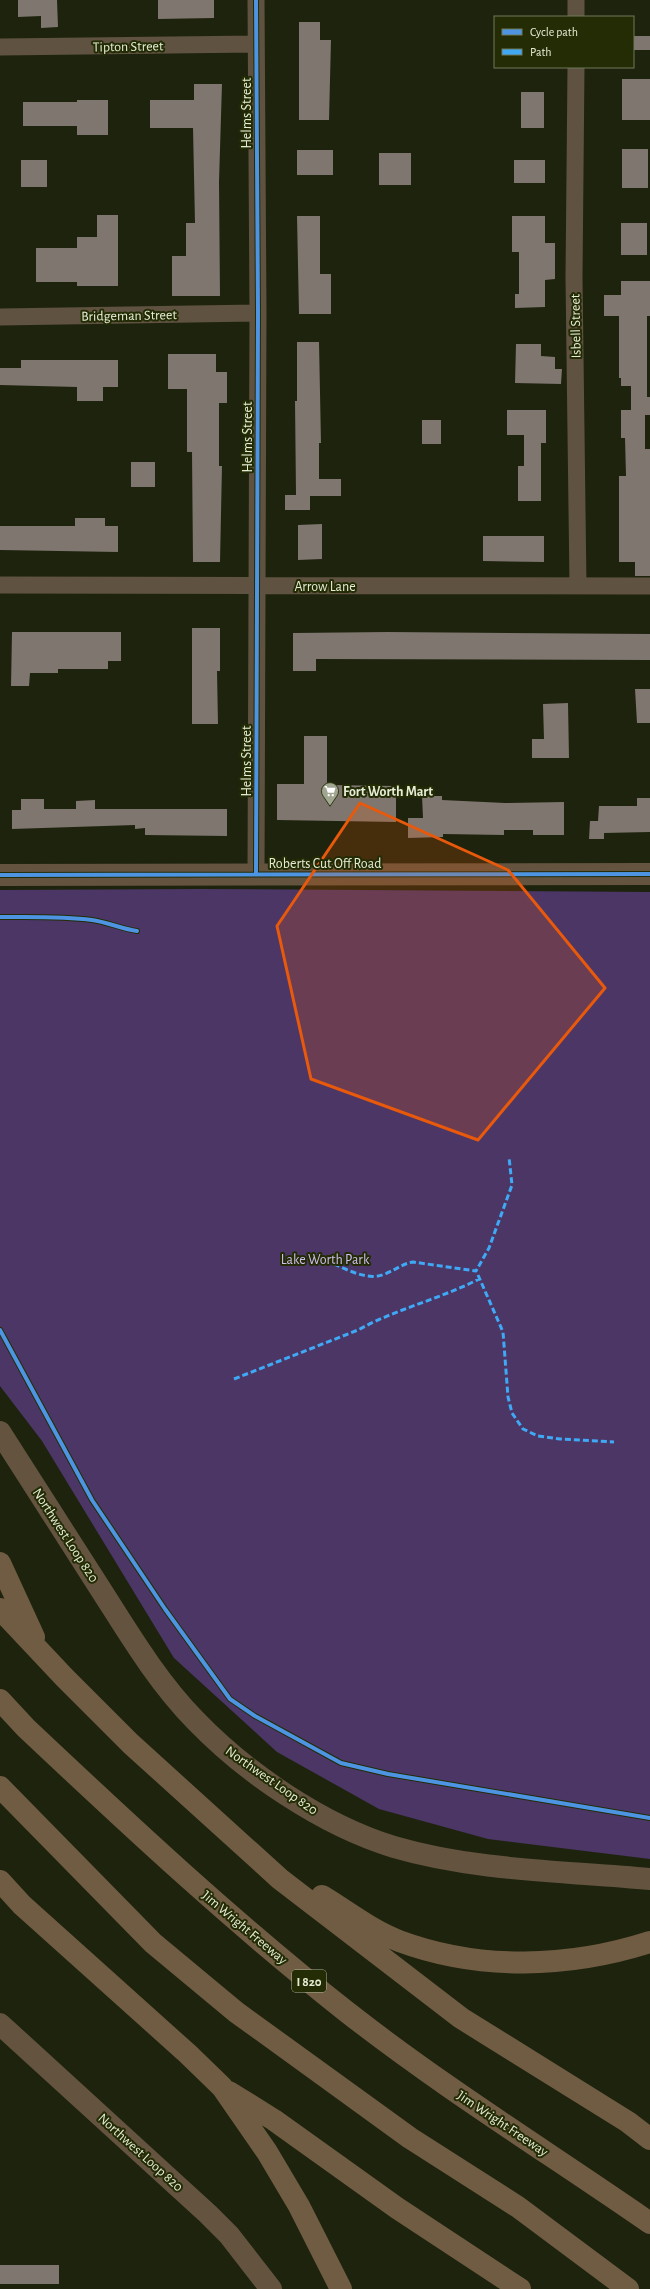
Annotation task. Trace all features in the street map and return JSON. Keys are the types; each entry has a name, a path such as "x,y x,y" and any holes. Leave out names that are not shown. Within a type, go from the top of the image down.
{"highway":[{"path":"0,1563 42,1654"},
{"path":"0,1609 131,1744 280,1879 461,2018 628,2122 650,2139"},
{"name":"Jim Wright Freeway","path":"0,1700 26,1728 214,1903 342,2008 471,2102 650,2223"},
{"path":"0,1787 153,1943 236,2012 410,2138 518,2207 628,2289"},
{"path":"280,1879 322,1896 397,1940 452,1956 528,1963 619,1952 650,1942"},
{"path":"0,1882 22,1904 188,2054 222,2088 267,2152 296,2199 341,2289"},
{"path":"0,1890 22,1904"},
{"path":"222,2088 274,2120 398,2208 520,2289"}],"main road":[{"name":"Roberts Cut Off Road","path":"0,875 650,874"},
{"name":"Northwest Loop 820","path":"0,1432 131,1636 167,1687 194,1719 217,1742 272,1784 326,1817 362,1835 393,1846 433,1856 509,1867 650,1879"},
{"name":"Northwest Loop 820","path":"0,2024 203,2209 228,2235 271,2289"}],"street":[{"name":"Helms Street","path":"256,0 258,313 256,874"},
{"path":"576,0 576,16"},
{"name":"Tipton Street","path":"0,47 256,44"},
{"name":"Isbell Street","path":"576,68 574,278 578,586"},
{"name":"Bridgeman Street","path":"0,317 258,313"},
{"name":"Arrow Lane","path":"0,585 650,586"}],"highlighted area":[{"path":"360,803 508,870 605,988 478,1140 311,1079 277,926"}],"green space":[{"name":"Lake Worth Park","path":"200,889 650,892 650,1859 488,1839 379,1809 277,1752 174,1658 42,1441 0,1386 0,890"}],"building":[{"path":"18,0 57,0 58,27 41,28 41,16 18,17"},
{"path":"158,0 214,0 214,18 158,19"},
{"path":"299,22 320,22 320,40 331,40 329,120 299,120"},
{"path":"634,36 650,36 650,50 634,50"},
{"path":"622,79 650,79 650,120 622,120"},
{"path":"194,84 222,84 219,182 220,296 172,296 172,256 186,256 186,223 195,223 193,128 150,128 150,100 194,100"},
{"path":"521,92 544,92 544,128 521,128"},
{"path":"77,100 108,100 108,135 77,135 77,126 23,126 23,102 77,102"},
{"path":"622,149 648,149 648,188 622,188"},
{"path":"297,150 333,150 333,175 297,175"},
{"path":"379,153 411,153 411,185 379,185"},
{"path":"21,160 47,160 47,187 21,187"},
{"path":"514,160 545,160 545,183 514,183"},
{"path":"97,215 118,215 118,286 77,286 77,282 36,282 36,248 77,248 77,237 97,237"},
{"path":"297,216 320,216 320,274 331,274 331,314 299,314"},
{"path":"512,216 545,216 545,243 555,243 555,279 545,280 545,307 515,308 515,294 519,294 519,252 512,252"},
{"path":"621,223 647,223 647,255 621,255"},
{"path":"621,281 650,281 650,316 647,316 647,397 650,397 650,415 645,415 645,449 650,449 650,576 635,576 635,562 619,562 619,476 626,476 625,438 621,438 621,410 631,410 631,386 621,386 621,378 619,378 619,316 604,316 604,295 621,295"},
{"path":"297,342 319,342 321,443 319,443 319,479 341,479 341,496 310,496 310,510 285,510 285,495 296,495 295,401 297,401"},
{"path":"516,344 541,344 541,356 555,357 555,369 562,369 561,384 515,383"},
{"path":"168,354 216,354 216,372 227,372 227,403 219,403 219,466 222,466 220,562 193,562 192,452 187,452 187,389 168,389"},
{"path":"21,360 118,360 118,387 103,387 103,401 77,401 77,387 0,385 0,368 21,368"},
{"path":"507,410 546,410 546,443 541,443 541,501 518,501 518,466 524,466 524,435 507,435"},
{"path":"422,420 441,420 441,444 422,444"},
{"path":"131,462 155,462 155,487 131,487"},
{"path":"75,518 105,518 105,526 118,526 118,552 0,550 0,526 75,526"},
{"path":"322,524 322,559 298,560 298,525"},
{"path":"483,536 544,536 544,562 483,561"},
{"path":"192,628 220,628 220,671 217,671 218,724 192,724"},
{"path":"12,632 121,632 121,661 108,661 108,669 58,669 58,673 30,673 29,686 11,686"},
{"path":"388,632 650,634 650,660 316,659 316,671 293,671 293,633"},
{"path":"635,689 650,689 650,723 637,723"},
{"path":"568,703 569,758 532,758 532,739 544,739 543,704"},
{"path":"304,736 327,736 327,785 396,786 396,822 277,820 277,784 304,784"},
{"path":"422,796 442,796 442,800 505,803 564,802 564,835 533,835 533,830 504,830 504,835 443,834 443,837 408,838 408,818 423,818"},
{"path":"637,798 650,798 650,832 604,833 604,839 589,839 590,821 598,821 599,806 637,806"},
{"path":"21,799 44,799 44,809 76,809 76,801 95,800 95,809 227,809 227,836 145,835 145,828 135,829 135,825 12,829 12,810 21,810"},
{"path":"0,2265 59,2265 59,2284 0,2284"}],"marked path":[{"path":"334,1264 367,1276 380,1275 413,1262 476,1271 489,1248 512,1185 509,1157"},
{"path":"478,1275 503,1332 508,1397 512,1413 523,1429 538,1436 560,1439 614,1442"},
{"path":"234,1379 358,1330 387,1316 479,1279"}],"cycle path":[{"path":"256,0 258,313 256,874"},
{"path":"0,875 650,874"},
{"path":"0,917 81,919 98,921 137,931"},
{"path":"0,1330 92,1500 165,1609 230,1699 255,1716 341,1763 388,1774 650,1818"}],"place":[{"name":"Fort Worth Mart","path":"330,806"}]}
